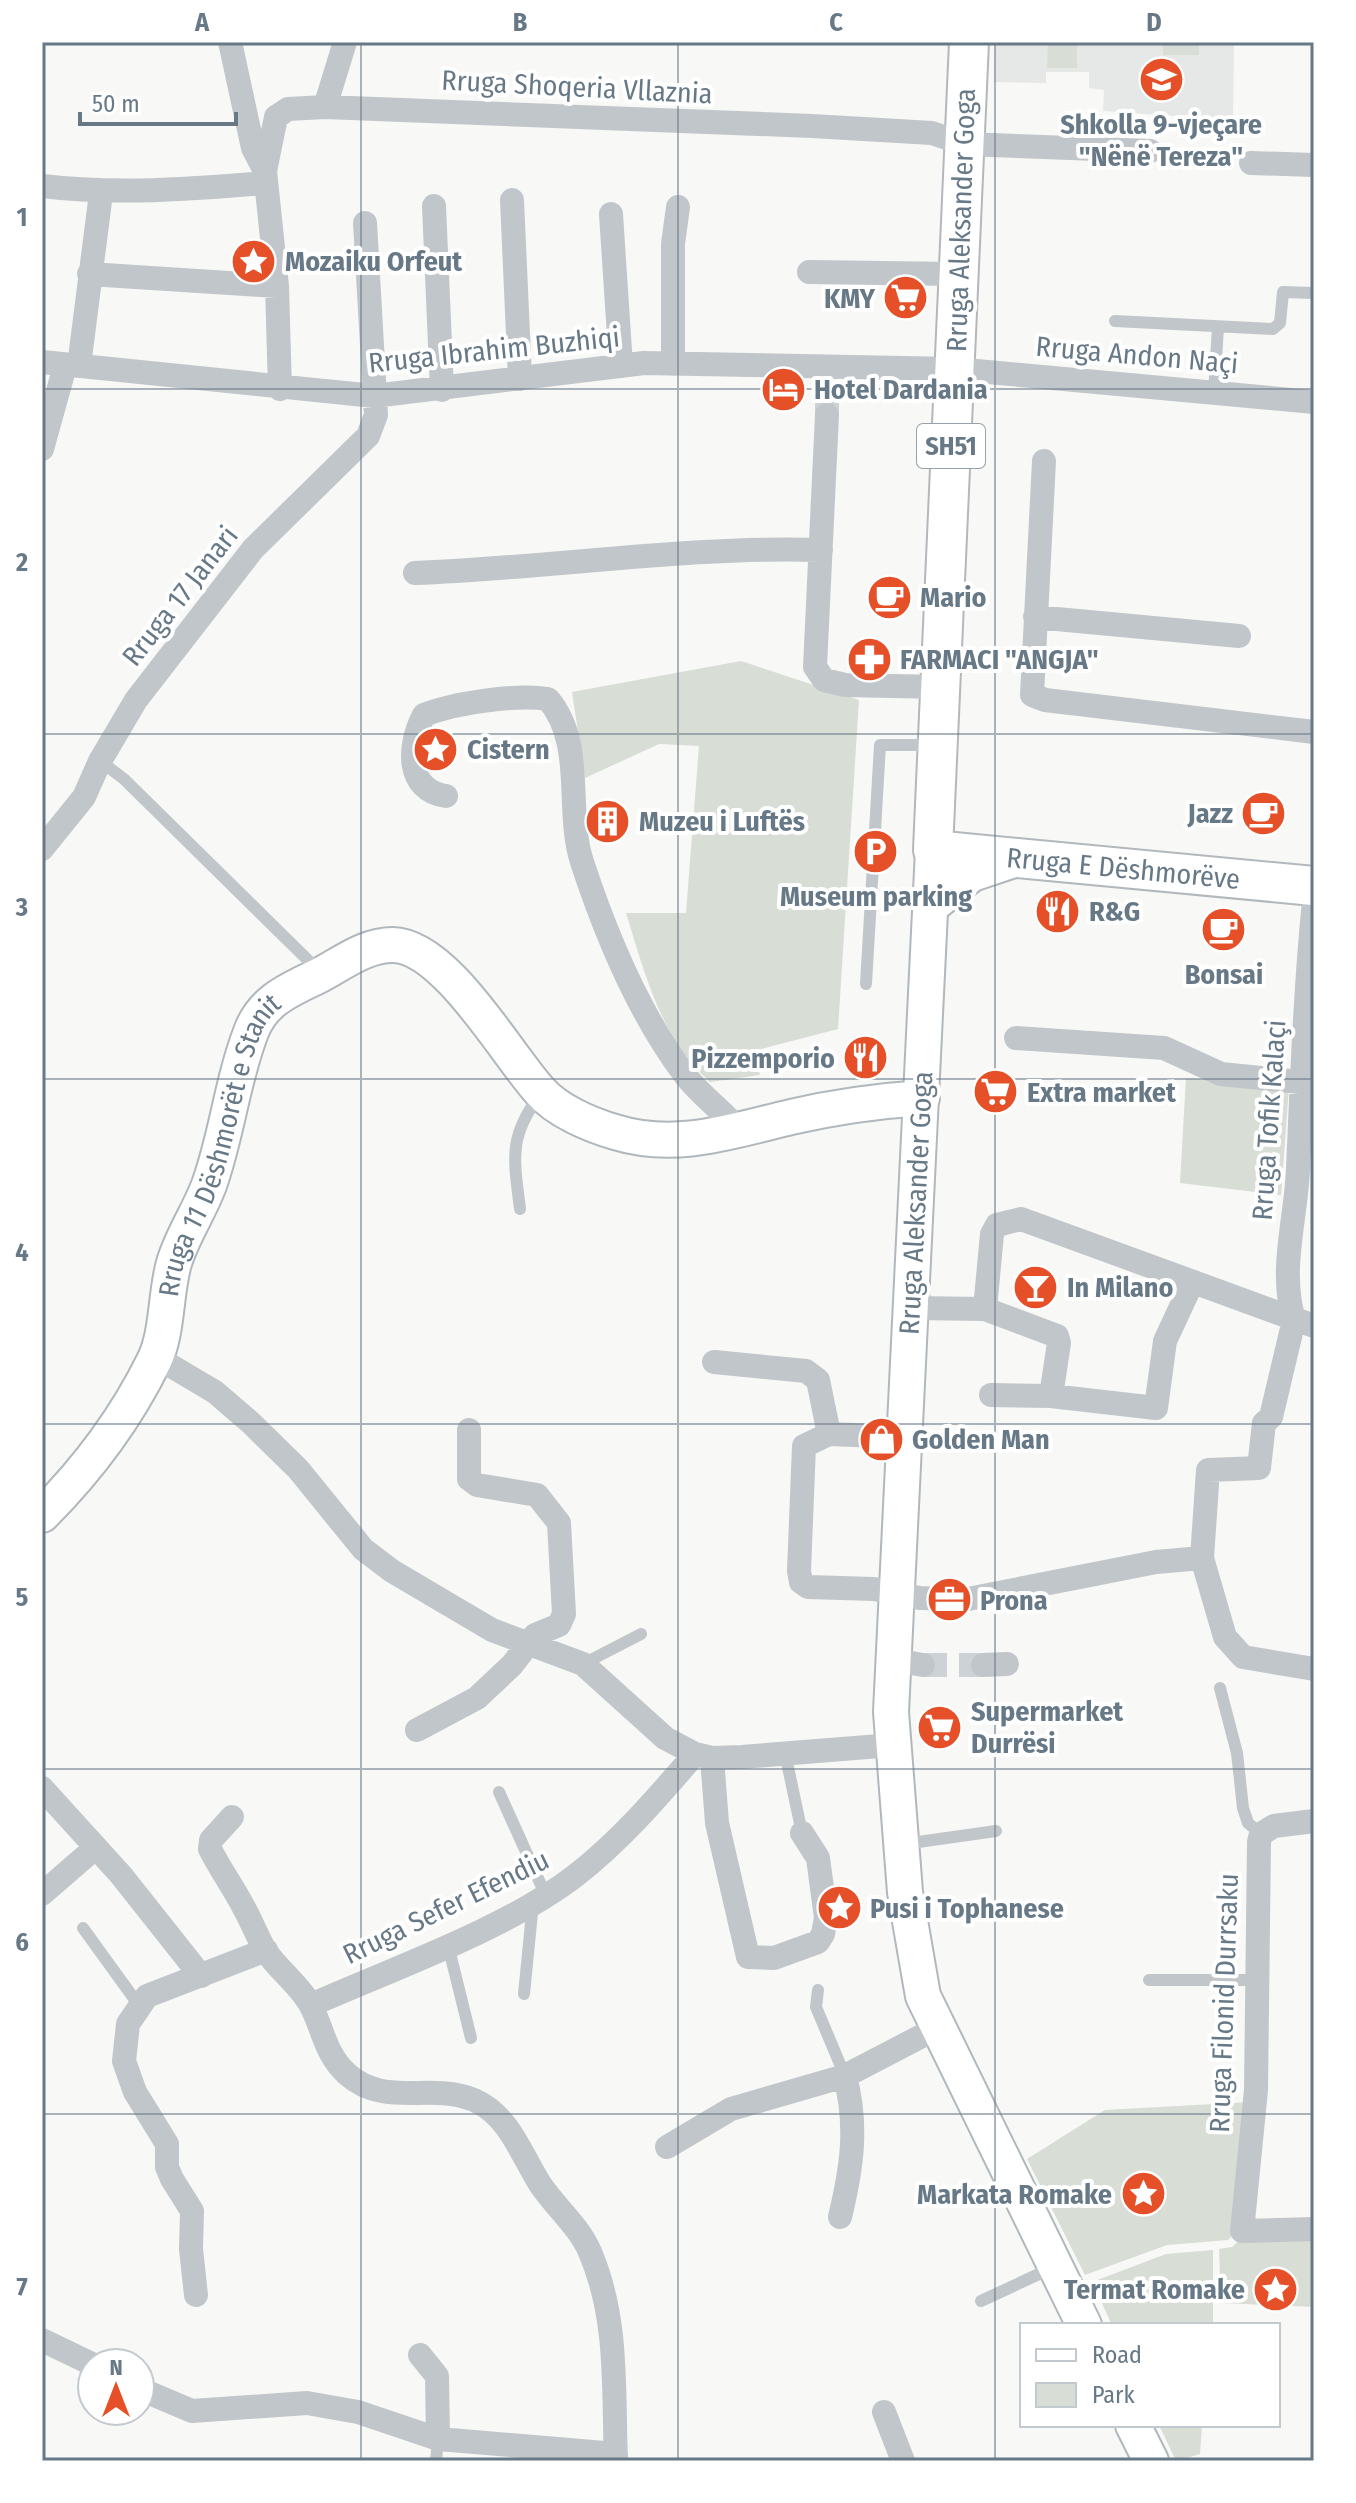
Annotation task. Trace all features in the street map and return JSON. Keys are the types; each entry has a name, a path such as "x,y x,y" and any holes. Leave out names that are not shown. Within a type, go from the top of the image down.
{"main road":[{"name":"Rruga Aleksander Goga","path":"969,42 933,789 922,1098 895,1592 908,1663 893,1745 913,1952 923,1996 1083,2323"},
{"path":"933,789 980,842 1014,860"},
{"name":"Rruga E Dëshmorëve","path":"933,850 1314,886"},
{"path":"930,907 972,874 1014,860"},
{"name":"Rruga 11 Dëshmorët e Stanit","path":"156,1357 173,1266 209,1185 242,1056 254,1024 274,998 379,947 397,945 415,953 456,984 541,1093 570,1113 616,1132 666,1140 710,1138 852,1105 922,1098"},
{"path":"42,1515 78,1478 102,1447 156,1357"}],"street":[{"path":"42,186 101,193 266,177 253,148 230,42"},
{"path":"325,107 345,42"},
{"name":"Rruga Shoqeria Vllaznia","path":"280,389 277,286 266,177 276,117 288,109 325,107 932,133 964,144 1150,151"},
{"path":"1251,163 1314,165"},
{"path":"42,449 62,365 89,274 101,193"},
{"path":"512,200 520,379"},
{"path":"434,206 442,390"},
{"path":"673,364 673,244 678,207"},
{"path":"611,214 621,366"},
{"name":"Rruga 17 Janari","path":"42,849 84,797 100,761 136,700 253,549 368,436 376,415 365,223"},
{"path":"809,272 958,274"},
{"path":"89,274 277,286"},
{"name":"Rruga Ibrahim Buzhiqi","path":"62,365 374,396 621,366 673,364 828,372 955,369"},
{"name":"Rruga Andon Naçi","path":"955,369 1314,402"},
{"path":"827,415 815,667 824,680 845,685 938,687"},
{"path":"1044,461 1032,695 1045,700 1314,732"},
{"path":"415,573 512,570 757,548 821,550"},
{"path":"1035,617 1239,636"},
{"path":"446,796 432,794 420,784 415,769 412,752 415,730 424,715 492,702 535,697 548,699 562,715 571,757 575,838 583,865 642,1010 686,1078 721,1108 740,1131"},
{"name":"Rruga Tofik Kalaçi","path":"1304,1323 1287,1279 1298,1172 1300,1082 1314,901"},
{"path":"1016,1038 1164,1048 1221,1074 1300,1082"},
{"path":"985,1309 992,1234 997,1225 1021,1219 1304,1323 1271,1417 1264,1423 1259,1468 1208,1470 1202,1558 1225,1637 1236,1651 1255,1661 1314,1669"},
{"path":"991,1395 1051,1396 1156,1408 1165,1341 1192,1283"},
{"path":"911,1308 985,1309 1057,1336 1059,1343 1051,1396"},
{"path":"156,1357 215,1392 251,1423 298,1469 363,1549 431,1596 492,1630 583,1664 665,1738 703,1756 893,1745"},
{"path":"714,1362 806,1371 813,1375 818,1380 829,1434"},
{"path":"417,1730 477,1698 512,1665 535,1635 559,1625 564,1614 559,1523 537,1495 477,1485 469,1479 469,1430"},
{"path":"904,1437 829,1434 807,1442 801,1453 801,1582 820,1590 895,1592 920,1598 968,1599 1156,1562 1202,1558"},
{"path":"983,1665 1007,1664"},
{"path":"703,1756 748,1957 774,1958 818,1942 823,1934 826,1918 818,1858 802,1833"},
{"name":"Rruga Sefer Efendiu","path":"311,2005 448,1945 540,1899 624,1835 703,1756"},
{"path":"42,1788 160,1921 201,1976"},
{"path":"156,2396 192,2411 307,2403 333,2406 437,2450 616,2458 616,2359 590,2252 577,2228 539,2182 518,2142 493,2114 475,2100 437,2093 392,2095 369,2089 329,2055 311,2005 266,1950 210,1849 211,1840 232,1817"},
{"path":"1261,1834 1274,1826 1314,1821"},
{"name":"Rruga Filonid Durrsaku","path":"1261,1834 1256,2090 1242,2231 1314,2229"},
{"path":"42,1894 95,1848"},
{"path":"196,2295 191,2249 192,2211 172,2179 167,2167 167,2144 135,2092 124,2061 128,2024 138,2004 147,1996 266,1950"},
{"path":"667,2147 731,2109 845,2076 937,2028"},
{"path":"840,2217 853,2162 853,2108 845,2076"},
{"path":"42,2340 76,2356"},
{"path":"420,2355 437,2376 437,2450"},
{"path":"884,2412 903,2461"}],"lane":[{"path":"1115,321 1273,329 1280,323 1283,292 1314,293"},
{"path":"1214,392 1218,327"},
{"path":"866,984 880,745 935,745"},
{"path":"100,761 124,779 322,974"},
{"path":"520,1209 513,1154 517,1132 541,1093"},
{"path":"583,1664 641,1634"},
{"path":"1220,1688 1237,1753 1243,1808 1248,1823 1261,1834"},
{"path":"785,1753 802,1833"},
{"path":"499,1792 540,1899 524,1994"},
{"path":"901,1844 996,1831"},
{"path":"83,1928 138,2004"},
{"path":"448,1945 471,2038"},
{"path":"1149,1980 1256,1980"},
{"path":"818,1990 816,2007 845,2076"},
{"path":"981,2301 1056,2267"}],"shaded area":[{"name":"Shkolla 9-vjeçare \"Nënë Tereza\"","path":"995,42 1234,42 1233,120 1103,111 1104,90 1089,88 1089,72 1046,72 1046,83 994,82"}],"green space":[{"path":"1048,42 1077,42 1077,68 1047,68"},
{"path":"1163,42 1199,42 1199,55 1163,55"},
{"path":"741,661 859,700 838,1029 753,1051 760,1075 710,1082 693,1065 667,1026 648,982 626,913 686,913 699,746 659,744 585,778 572,692"},
{"path":"1186,1078 1289,1087 1281,1195 1180,1183"},
{"name":"Markata Romake","path":"1250,2102 1239,2229 1228,2240 1167,2245 1085,2275 1027,2159 1105,2110"},
{"path":"1242,2238 1314,2239 1314,2307 1221,2303 1219,2249 1232,2247"},
{"path":"1213,2250 1213,2323 1111,2323 1092,2282 1166,2254"},
{"path":"1160,2427 1202,2427 1200,2454 1176,2461"}],"tunnel":[{"path":"827,378 827,415"},
{"path":"923,1665 983,1665"}],"place":[{"name":"Shkolla 9-vjeçare \"Nënë Tereza\"","path":"1161,80"},
{"name":"Mozaiku Orfeut","path":"254,261"},
{"name":"KMY","path":"906,298"},
{"name":"Hotel Dardania","path":"783,389"},
{"name":"Mario","path":"889,597"},
{"name":"FARMACI \"ANGJA\"","path":"869,659"},
{"name":"Cistern","path":"436,749"},
{"name":"Jazz","path":"1264,813"},
{"name":"Muzeu i Luftës","path":"608,821"},
{"name":"Museum parking","path":"876,852"},
{"name":"R&G","path":"1058,911"},
{"name":"Bonsai","path":"1224,930"},
{"name":"Pizzemporio","path":"866,1058"},
{"name":"Extra market","path":"996,1092"},
{"name":"In Milano","path":"1036,1287"},
{"name":"Golden Man","path":"881,1439"},
{"name":"Prona","path":"949,1600"},
{"name":"Supermarket Durrësi","path":"940,1727"},
{"name":"Pusi i Tophanese","path":"839,1908"},
{"name":"Markata Romake","path":"1143,2194"},
{"name":"Termat Romake","path":"1276,2289"}]}
